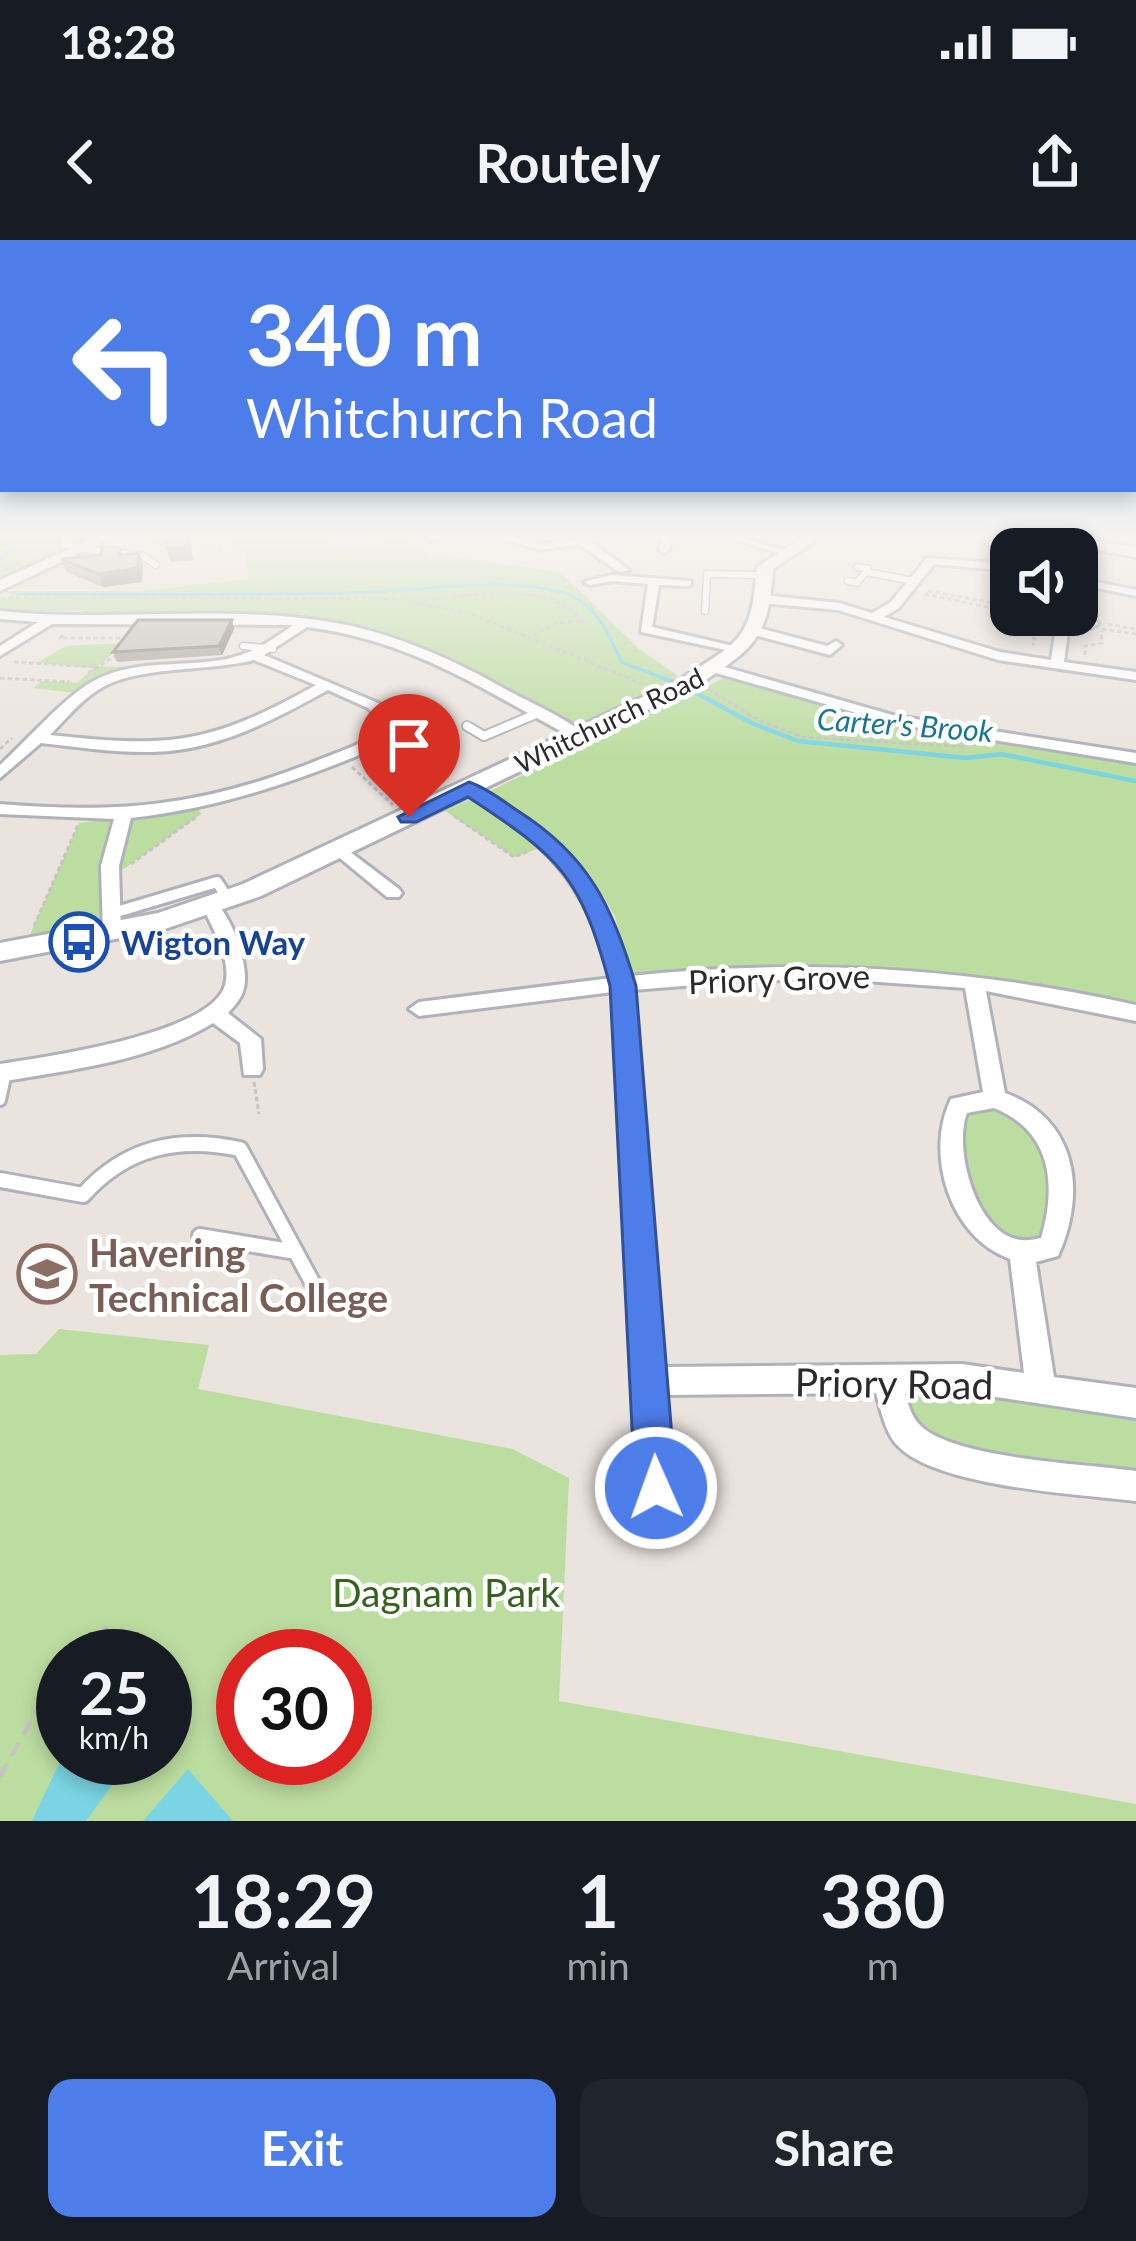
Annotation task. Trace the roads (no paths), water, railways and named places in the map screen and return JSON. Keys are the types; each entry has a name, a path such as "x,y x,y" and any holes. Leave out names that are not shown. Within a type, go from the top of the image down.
{"street":[{"path":"649,610 645,629 740,649"},
{"name":"Whitchurch Road","path":"12,950 220,902 341,850 714,668 755,632 760,610"},
{"path":"843,610 943,643 1136,676"},
{"path":"873,618 887,610"},
{"path":"0,615 77,622 230,618 305,622 388,639 425,652 579,735"},
{"path":"0,652 47,621"},
{"path":"0,772 94,686 118,675 202,669 258,651 305,622"},
{"path":"755,632 830,651 836,645"},
{"path":"1057,665 1061,636"},
{"path":"0,826 8,810 81,818 199,806 251,792 338,758 384,737 394,723 368,703 258,651"},
{"path":"714,668 895,720 1136,758"},
{"path":"39,738 149,748 180,745 279,710 324,686"},
{"path":"469,788 551,844 595,898 623,986 656,1488"},
{"path":"113,923 111,878 123,817"},
{"path":"341,850 393,893"},
{"path":"3,1073 120,1047 216,1015 233,994 235,976 220,902"},
{"name":"Priory Grove","path":"419,1009 793,972 974,983 1136,1013"},
{"path":"974,983 994,1099"},
{"path":"216,1015 250,1039 252,1069"},
{"path":"994,1099 1027,1113 1043,1128 1060,1196 1057,1234 1049,1248 1022,1255 990,1240 972,1219 955,1160 952,1113 959,1105 994,1099"},
{"path":"1022,1255 1041,1389"},
{"name":"Priory Road","path":"651,1382 962,1378 1136,1402"},
{"path":"887,1381 907,1434 929,1452 1136,1486"}],"lane":[{"path":"467,726 484,736 538,712"},
{"path":"0,1100 3,1073"},
{"path":"0,1180 82,1195 105,1170 157,1145 175,1141 240,1149 259,1178 290,1251 318,1293"},
{"path":"200,1236 290,1251"}],"water":[{"path":"192,1774 233,1821 143,1821 174,1785 192,1785"},
{"path":"49,1785 112,1785 86,1821 32,1821"}],"waterway":[{"name":"Carter's Brook","path":"591,610 621,662 662,678"},
{"name":"Carter's Brook","path":"662,678 674,682"},
{"name":"Carter's Brook","path":"662,678 668,680"},
{"name":"Carter's Brook","path":"683,686 754,724 798,741 966,758 1001,754 1136,781"}],"place":[{"name":"Wigton Way","path":"79,942"},
{"name":"Havering Technical College","path":"47,1274"}],"park label":[{"name":"Dagnam Park","path":"446,1592"}]}
